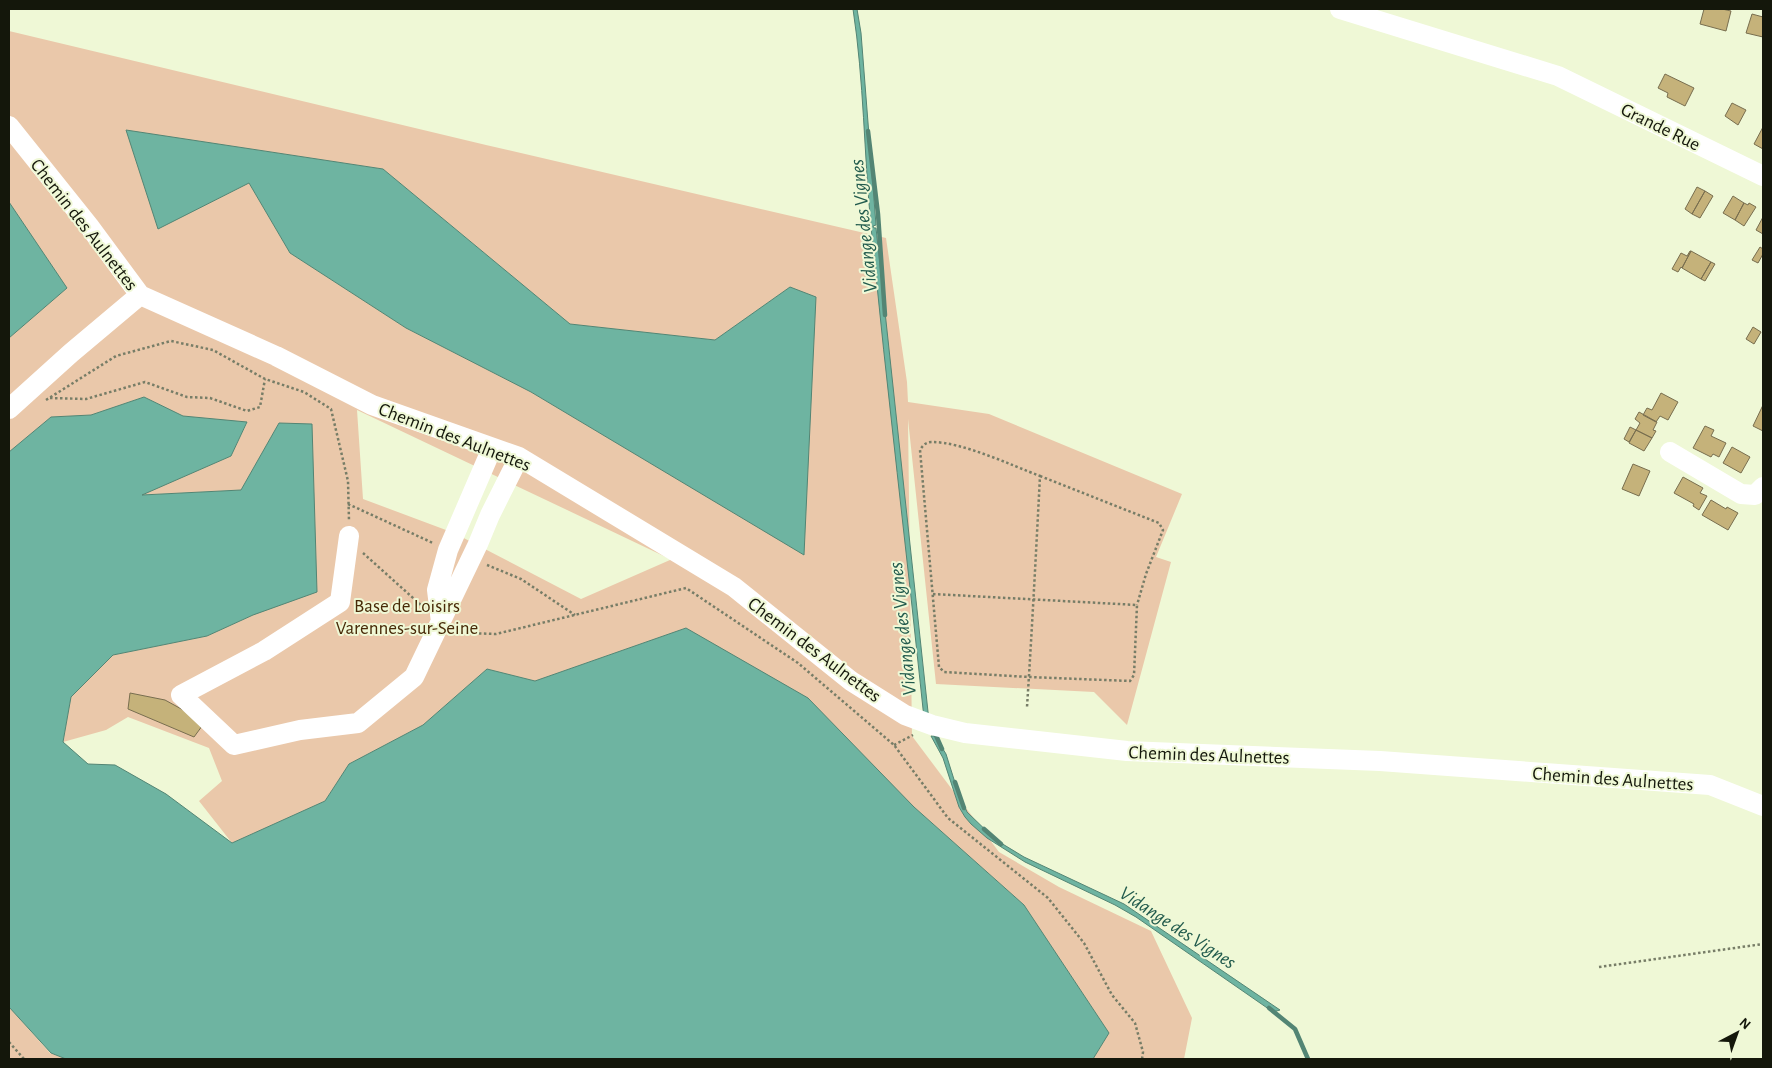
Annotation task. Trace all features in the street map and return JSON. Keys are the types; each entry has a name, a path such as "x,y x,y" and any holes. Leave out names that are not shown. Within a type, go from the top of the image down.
{"street":[{"name":"Grande Rue","path":"1340,9 1558,76 1763,176"},
{"name":"Chemin des Aulnettes","path":"9,126 89,226 140,296 276,356 372,405 519,457 734,587 851,681 905,715 932,725 965,733 1127,751 1380,761 1710,784 1763,806"},
{"path":"9,409 71,353 140,296"},
{"path":"441,622 437,590 448,550 492,448"},
{"path":"1670,452 1741,494 1759,491"},
{"path":"349,536 340,602 264,650 180,695 234,745 300,730 358,723 414,677 519,457"}],"path":[{"path":"41,403 116,356 170,341 213,350 265,379 304,392 331,409 348,481 349,536 354,546 441,622 466,633 496,634 686,588 798,663 894,745 948,818 1048,898 1084,943 1112,995 1135,1022 1143,1052 1142,1059"},
{"path":"49,398 86,399 145,382 186,397 210,398 247,411 260,407 265,379"},
{"path":"931,442 964,447 1040,476 1159,522 1163,530 1146,574 1138,605 1134,675 1130,681 944,672 939,667 920,450 924,444 931,442"},
{"path":"1027,707 1040,476"},
{"path":"348,504 448,550"},
{"path":"471,559 521,578 575,615"},
{"path":"933,594 1138,605"},
{"path":"1599,967 1763,944"},
{"path":"9,1042 24,1059"}],"green space":[{"name":"Base de Loisirs Varennes-sur-Seine","path":"9,31 886,238 907,382 908,402 989,414 1182,494 1156,557 1171,562 1127,725 1094,692 936,684 908,419 912,736 999,852 1059,887 1151,931 1192,1018 1184,1059 1093,1059 1109,1033 1024,905 914,807 686,628 535,681 487,669 423,725 349,764 325,801 232,843 199,801 222,781 209,748 128,717 106,730 63,742 71,696 113,655 207,636 253,615 279,423 241,490 140,495 231,456 247,423 183,416 144,397 91,415 51,417 9,452 9,338 67,288 9,202","holes":["126,131 383,169 570,324 715,340 790,287 804,554 531,392 406,328 290,253 249,183","357,410 670,559 670,560 581,599 454,533 363,499"]},
{"path":"9,1007 50,1053 66,1059 9,1059"}],"water":[{"path":"853,9 857,9 861,33 876,225 873,226 876,228 929,721 924,718 884,350 871,227 862,90"},
{"path":"126,130 383,169 570,324 715,340 790,287 816,297 804,555 531,392 406,328 290,253 249,183 158,229"},
{"path":"9,202 67,288 9,338"},
{"path":"144,397 183,416 247,422 231,456 142,495 241,490 279,423 312,424 317,592 253,615 207,636 113,655 71,697 63,742 88,764 115,765 166,794 232,843 325,801 349,764 423,725 487,669 535,681 686,628 808,698 914,807 1024,905 1109,1033 1093,1059 66,1059 51,1053 9,1007 9,452 51,417 91,415"},
{"path":"931,736 935,736 946,754 957,789 967,812 996,840 1024,857 1124,904 1280,1010 1273,1012 1136,917 1025,862 987,838 971,824 959,807 943,758"}],"building":[{"path":"1704,9 1731,11 1726,31 1700,24"},
{"path":"1752,14 1763,17 1763,37 1746,33"},
{"path":"1665,74 1694,88 1685,106 1667,97 1668,93 1658,88"},
{"path":"1732,103 1746,110 1738,125 1725,116"},
{"path":"1763,127 1763,149 1754,144"},
{"path":"1697,187 1705,191 1692,214 1685,209"},
{"path":"1705,191 1713,196 1700,218 1692,214"},
{"path":"1733,196 1744,203 1735,220 1723,213"},
{"path":"1744,203 1748,205 1749,203 1756,207 1744,226 1735,220"},
{"path":"1763,217 1763,234 1756,230"},
{"path":"1760,247 1763,249 1763,254 1758,263 1752,260"},
{"path":"1690,251 1678,272 1672,269 1681,253 1687,256"},
{"path":"1691,251 1711,262 1701,279 1682,268"},
{"path":"1711,262 1715,264 1705,281 1701,279"},
{"path":"1753,327 1761,332 1754,344 1746,339"},
{"path":"1661,393 1678,402 1668,420 1660,416 1656,422 1643,415 1647,408 1652,410"},
{"path":"1763,405 1763,431 1753,426"},
{"path":"1639,412 1657,422 1653,430 1656,431 1652,438 1636,430 1640,423 1635,419"},
{"path":"1705,426 1714,430 1711,436 1726,443 1719,457 1713,454 1711,457 1693,448"},
{"path":"1630,427 1636,430 1629,442 1624,439"},
{"path":"1636,430 1652,438 1644,451 1629,443"},
{"path":"1732,447 1750,457 1741,473 1723,463"},
{"path":"1633,464 1650,471 1639,496 1622,489"},
{"path":"1683,477 1703,488 1700,493 1707,496 1699,510 1693,506 1694,504 1674,493"},
{"path":"1711,500 1726,509 1727,507 1738,513 1728,530 1702,515"},
{"path":"130,693 165,700 205,722 194,737 128,709"}],"waterway":[{"name":"Vidange des Vignes","path":"868,131 878,214 885,315"},
{"name":"Vidange des Vignes","path":"934,731 942,749"},
{"name":"Vidange des Vignes","path":"955,782 964,808"},
{"name":"Vidange des Vignes","path":"984,829 1001,844"},
{"name":"Vidange des Vignes","path":"1269,1008 1295,1029 1308,1059"}]}
